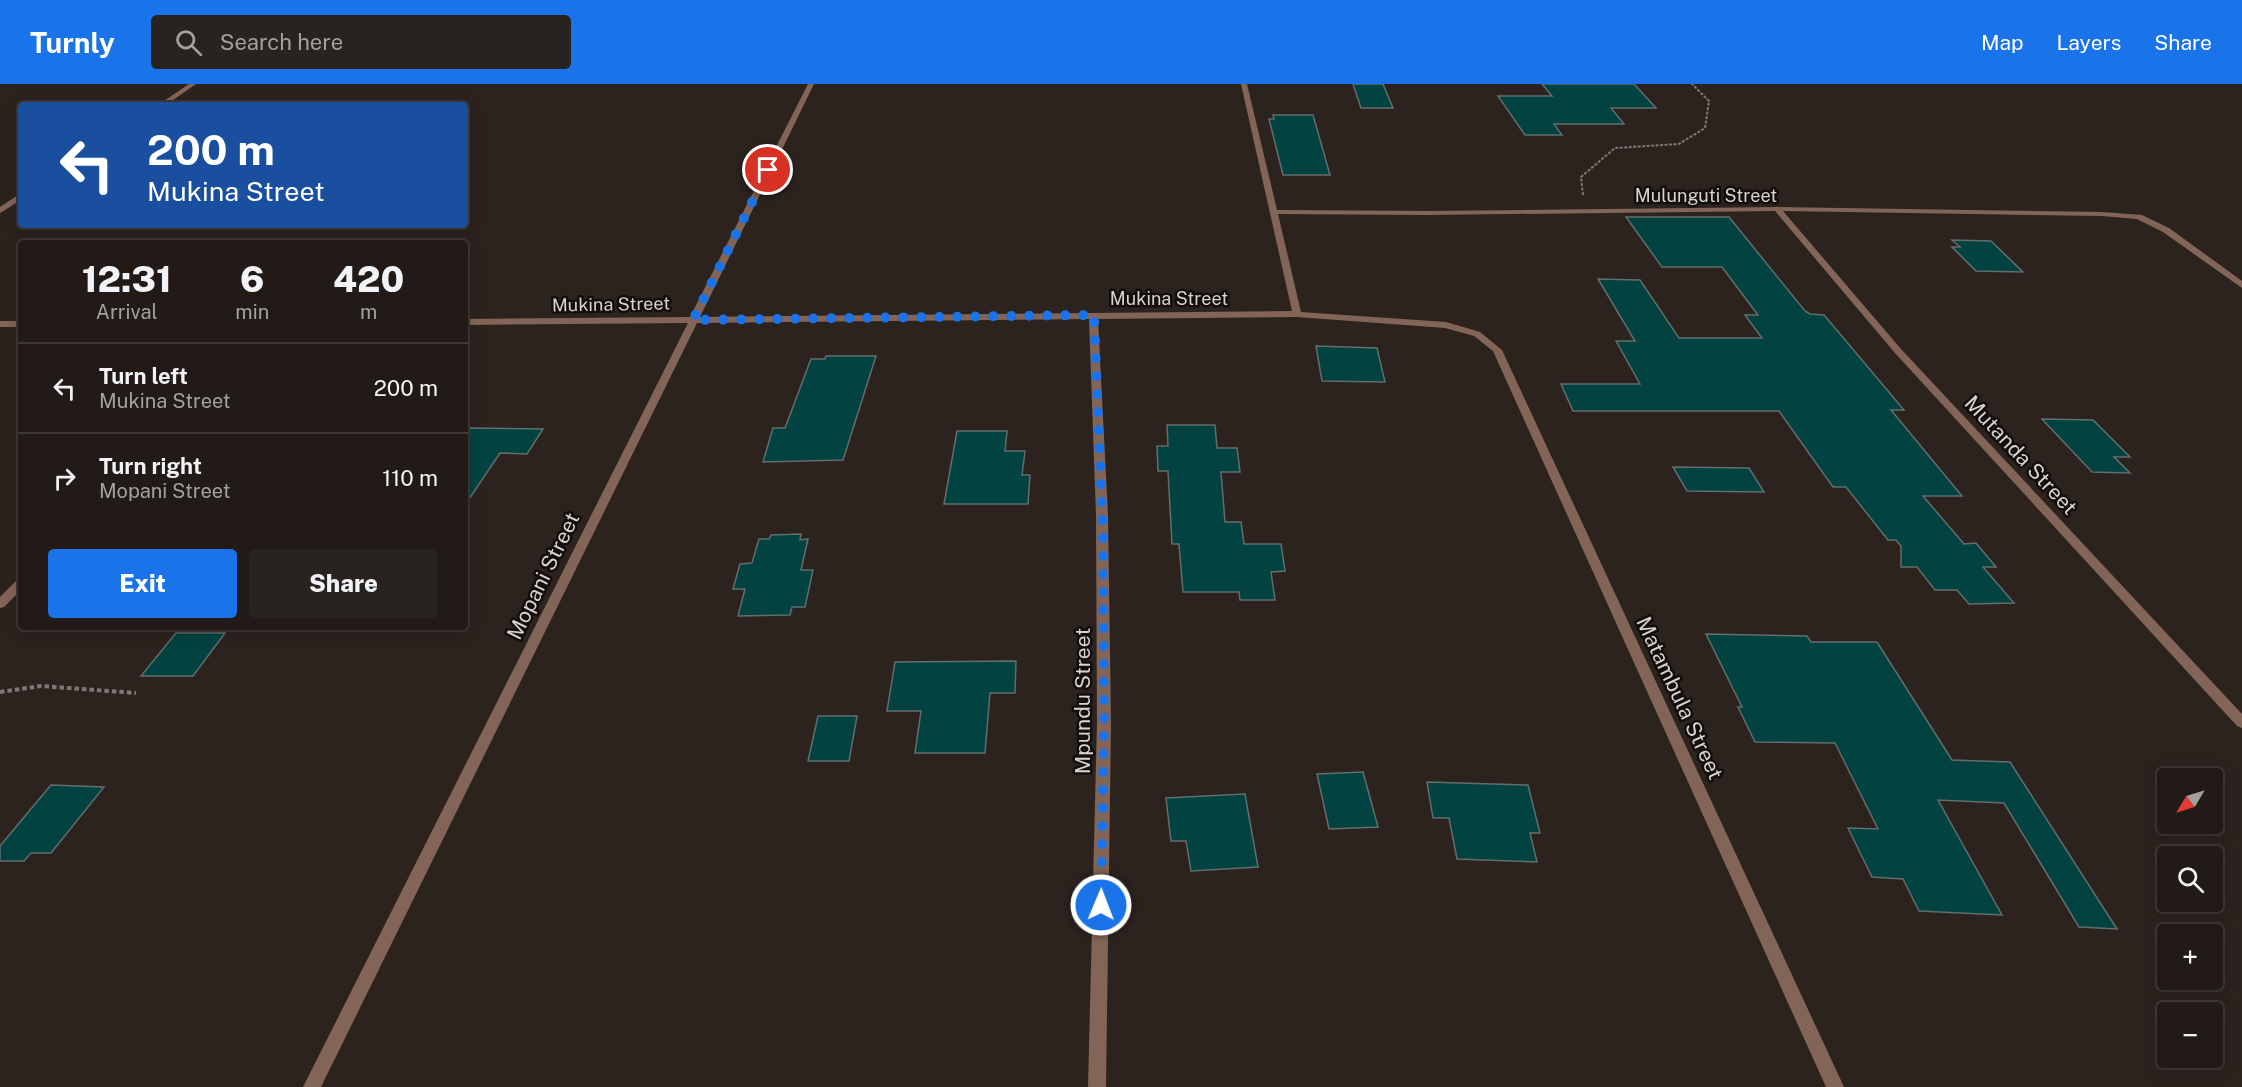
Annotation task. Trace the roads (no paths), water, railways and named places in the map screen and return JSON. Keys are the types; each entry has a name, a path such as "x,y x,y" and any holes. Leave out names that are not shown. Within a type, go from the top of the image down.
{"street":[{"path":"166,102 194,84"},
{"name":"Mopani Street","path":"312,1087 811,84"},
{"path":"1245,84 1297,314"},
{"path":"0,211 18,199"},
{"name":"Mulunguti Street","path":"1273,212 1777,209 2102,213 2139,217 2166,230 2242,285"},
{"name":"Mutanda Street","path":"1777,209 1898,351 2242,723"},
{"name":"Mukina Street","path":"468,322 1297,314 1446,325 1477,334"},
{"name":"Mpundu Street","path":"1094,315 1102,515 1104,723 1097,1087"},
{"path":"0,324 18,324"},
{"name":"Matambula Street","path":"1477,334 1497,350 1835,1087"},
{"path":"0,604 18,585"}]}
